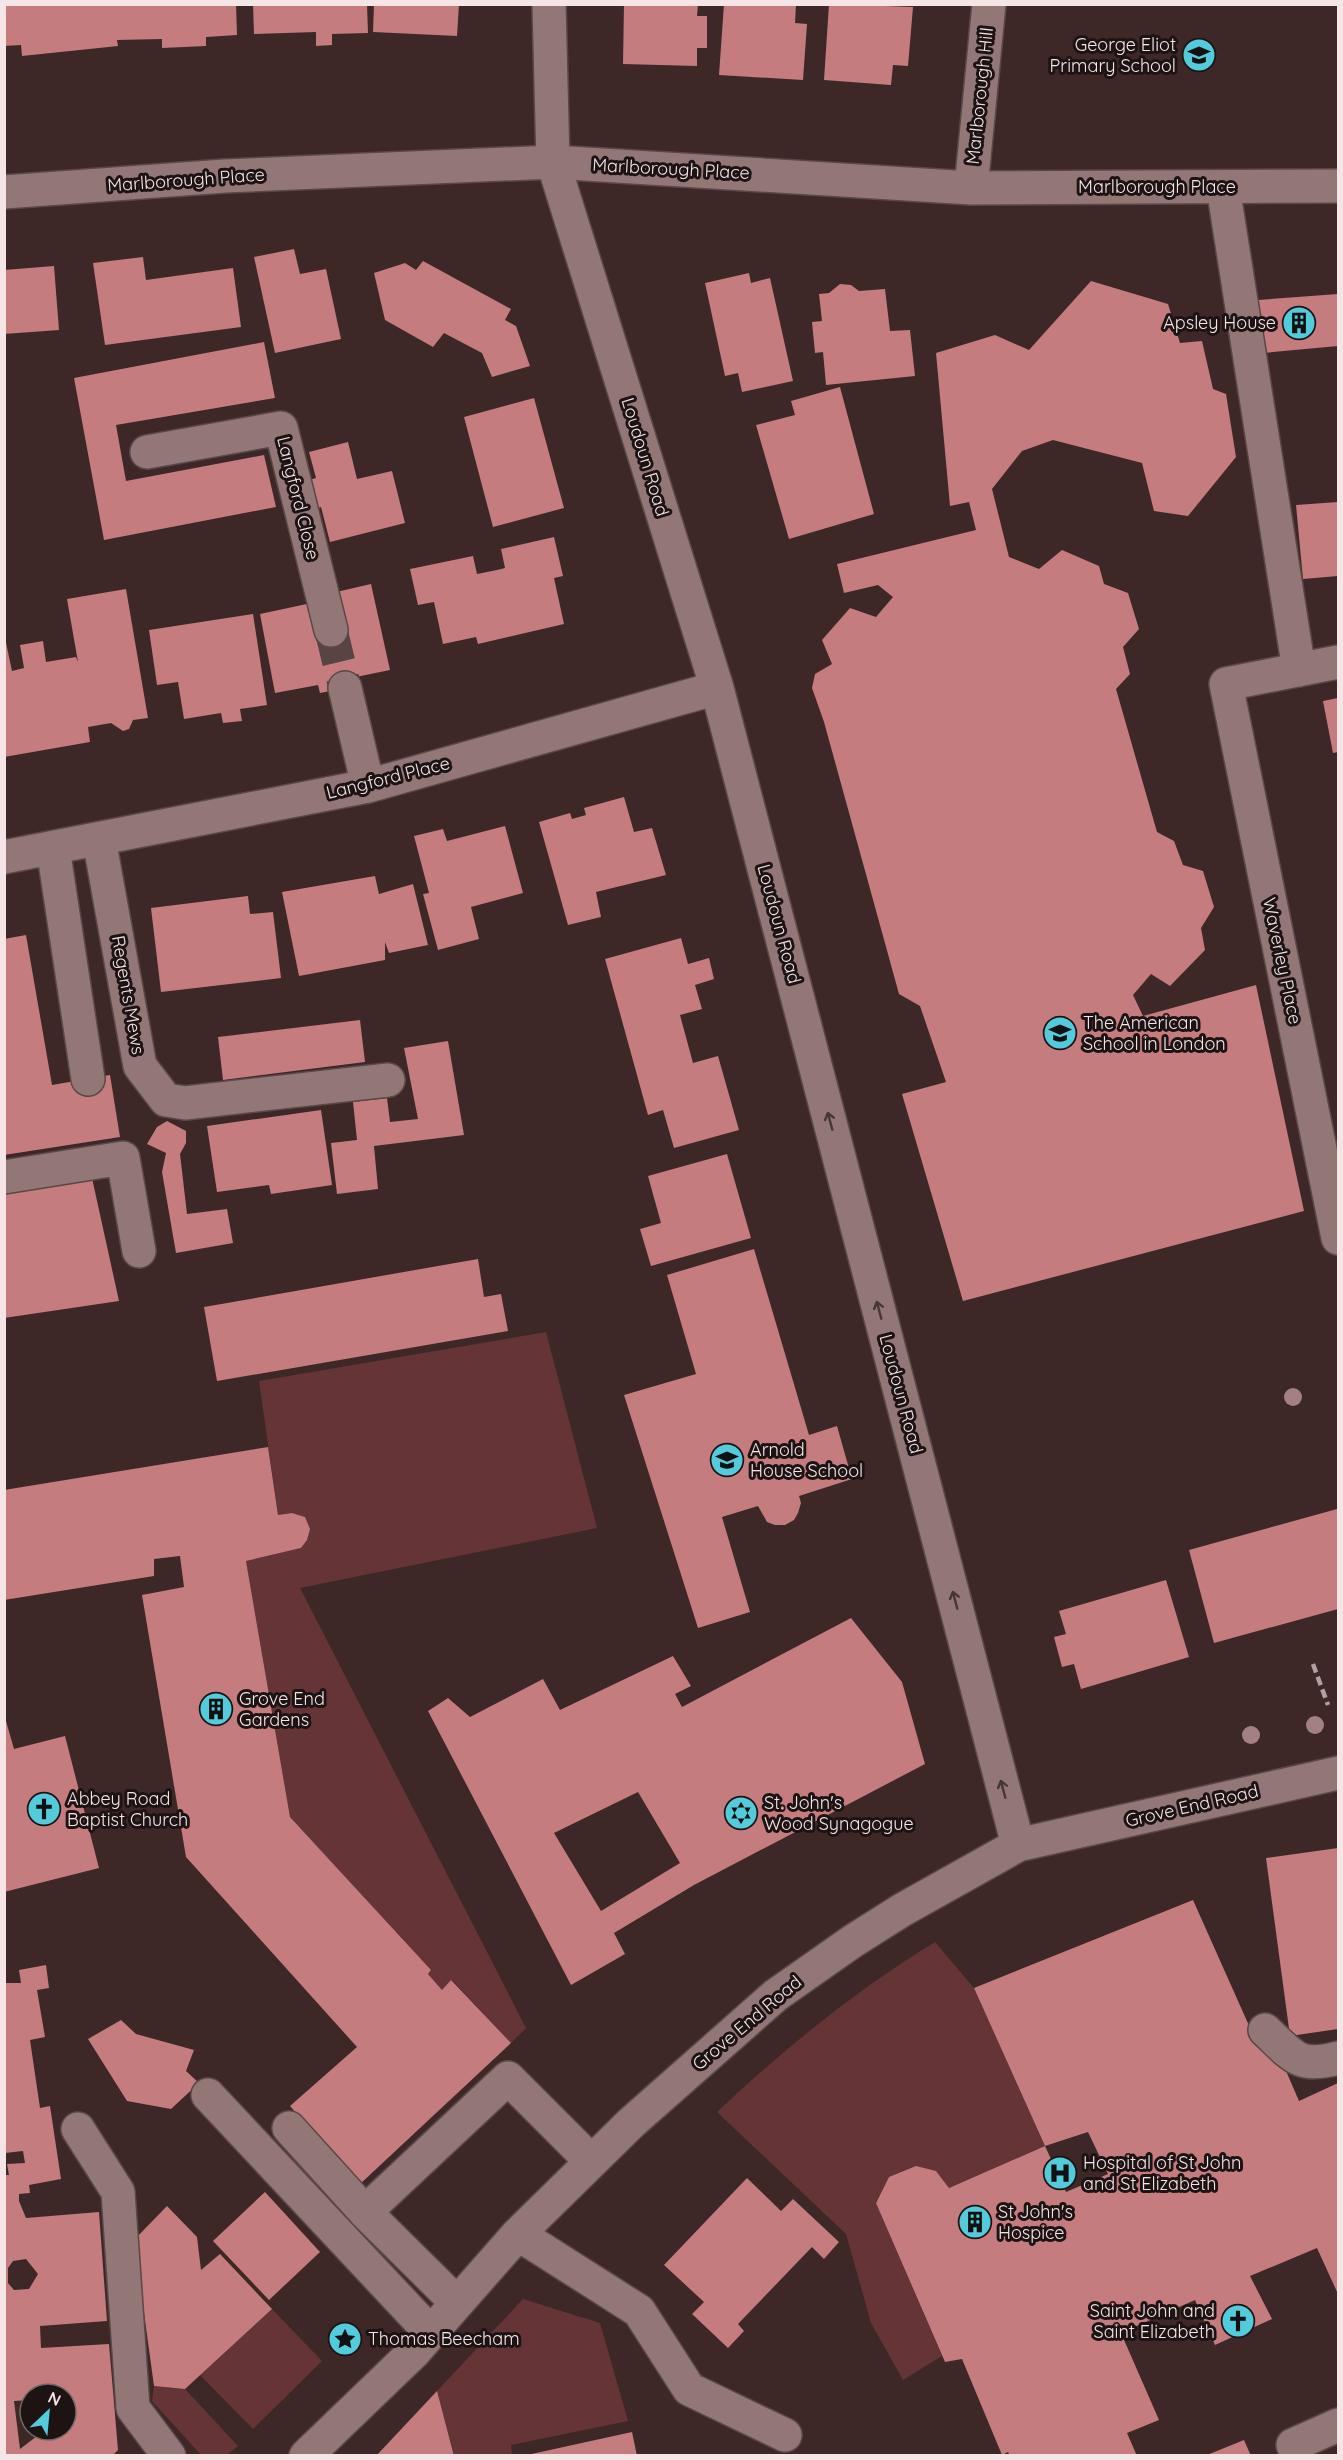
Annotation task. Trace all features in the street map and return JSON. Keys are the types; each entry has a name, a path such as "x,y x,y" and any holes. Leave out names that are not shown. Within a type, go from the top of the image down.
{"street":[{"name":"Loudoun Road","path":"549,4 553,162 717,688 1018,1845"},
{"name":"Marlborough Hill","path":"971,188 988,4"},
{"name":"Marlborough Place","path":"4,192 225,176 553,162 971,188 1338,186"},
{"path":"1223,187 1299,670 1338,662"},
{"name":"Langford Close","path":"147,452 280,428 331,630"},
{"name":"Waverley Place","path":"1299,670 1226,684 1338,1238"},
{"path":"345,688 368,786"},
{"name":"Langford Place","path":"4,857 368,786 717,688"},
{"name":"Regents Mews","path":"99,839 140,1066 166,1100 185,1103 388,1080"},
{"path":"53,848 88,1079"},
{"path":"4,1177 123,1158 140,1251"},
{"name":"Grove End Road","path":"306,2456 431,2333 519,2234 591,2161 777,1995 902,1910 1018,1845 1338,1773"},
{"path":"1265,2030 1291,2054 1306,2063 1320,2063 1338,2058"},
{"path":"365,2212 508,2078 591,2161"},
{"path":"208,2095 431,2333"},
{"path":"288,2128 365,2212 457,2303"},
{"path":"78,2129 118,2192 133,2408 169,2456"},
{"path":"519,2234 639,2311 689,2389 784,2435"},
{"path":"1298,2456 1293,2445 1338,2425"}],"shaded area":[{"path":"546,1332 597,1528 300,1588 526,2028 511,2043 452,1980 442,1990 428,1974 431,1970 290,1817 246,1561 301,1548 308,1533 305,1517 292,1513 278,1515 259,1381"},
{"path":"935,1942 974,1988 1045,2146 949,2188 936,2171 915,2167 889,2177 876,2202 942,2356 903,2380 871,2323 846,2234 717,2112 768,2065 822,2021 877,1980"},
{"path":"523,2299 600,2323 628,2421 511,2445 512,2455 454,2455 437,2391"},
{"path":"272,2309 322,2361 253,2429 200,2375"},
{"path":"154,2386 185,2389 238,2446 227,2455 201,2455 152,2401"}],"building":[{"path":"4,4 236,4 237,35 206,37 206,46 162,48 162,39 117,40 118,46 22,56 21,45 4,46"},
{"path":"253,4 367,4 368,33 332,34 332,45 316,46 316,32 254,34"},
{"path":"374,4 459,4 457,36 373,32"},
{"path":"624,4 698,4 697,16 707,16 707,48 697,48 697,66 623,64"},
{"path":"724,4 796,4 795,23 807,24 803,80 719,75"},
{"path":"829,4 913,7 908,66 893,65 891,85 824,80"},
{"path":"294,249 300,274 326,269 341,339 275,353 254,257"},
{"path":"143,257 146,280 233,268 241,327 105,345 93,263"},
{"path":"423,261 511,309 505,320 516,326 530,366 492,377 482,353 444,333 433,347 385,320 374,273 405,263 416,270"},
{"path":"54,266 59,330 4,334 4,270"},
{"path":"749,273 751,283 770,278 793,381 742,392 738,373 725,376 705,283"},
{"path":"1091,281 1168,304 1180,343 1202,341 1213,389 1226,394 1236,457 1188,516 1154,511 1142,463 1053,440 1022,451 992,489 1009,557 1039,569 1062,550 1099,566 1104,584 1128,593 1139,629 1123,647 1130,674 1116,689 1157,832 1174,841 1183,865 1203,871 1214,907 1201,928 1205,950 1170,986 1151,974 1133,995 1143,1016 1256,985 1304,1211 963,1301 902,1094 946,1082 920,1006 899,994 824,722 812,688 815,674 832,664 822,640 850,608 876,617 893,597 878,585 844,593 837,564 976,530 969,502 950,506 936,353 995,335 1029,350"},
{"path":"840,284 851,285 859,291 885,289 890,331 910,330 915,376 826,385 823,352 815,353 812,322 822,321 819,294 829,293"},
{"name":"Apsley House","path":"1338,294 1338,346 1263,353 1258,300"},
{"path":"264,342 275,398 116,425 126,481 264,455 276,507 104,540 74,378"},
{"path":"840,387 874,514 789,539 756,425 795,415 791,401"},
{"path":"534,398 564,508 493,527 464,417"},
{"path":"348,442 357,479 392,471 405,523 330,542 321,507 316,509 309,480 316,478 309,452"},
{"path":"1338,502 1338,576 1303,579 1296,505"},
{"path":"554,537 563,576 554,578 564,624 478,644 476,637 443,644 434,602 418,605 410,569 473,556 477,574 497,570 505,568 501,549"},
{"path":"371,584 390,670 351,678 351,687 320,693 318,685 275,693 260,614 316,602 338,628 344,647 332,593"},
{"path":"126,589 148,718 133,720 129,729 123,731 111,723 88,727 90,742 4,757 4,633 12,671 24,668 20,645 43,641 46,662 76,657 78,662 67,599"},
{"path":"253,614 267,705 240,709 242,721 223,723 221,713 184,719 178,682 157,685 149,630"},
{"path":"1338,698 1338,752 1333,753 1323,701"},
{"path":"624,797 634,832 652,828 666,875 596,892 601,917 568,925 539,822 570,813 572,819 586,815 584,808"},
{"path":"505,826 523,893 471,907 479,939 438,950 423,894 429,893 414,836 443,829 447,841"},
{"path":"375,876 379,894 413,884 428,945 389,953 385,942 385,960 299,976 282,892"},
{"path":"248,896 250,914 273,912 281,978 161,992 151,908"},
{"path":"26,935 52,1085 110,1075 120,1137 4,1155 4,939"},
{"path":"681,938 688,964 709,958 714,979 695,985 702,1009 680,1015 693,1063 718,1056 739,1130 674,1148 663,1110 648,1115 605,959"},
{"path":"360,1020 365,1062 223,1080 218,1037"},
{"path":"448,1041 464,1135 374,1146 378,1189 337,1194 331,1143 357,1140 353,1102 387,1098 390,1122 418,1119 404,1048"},
{"path":"321,1110 332,1185 271,1194 269,1185 217,1192 207,1126"},
{"path":"167,1121 186,1131 186,1143 180,1154 187,1214 227,1209 233,1243 176,1253 162,1172 166,1153 147,1144 157,1127"},
{"path":"727,1154 751,1238 651,1266 640,1229 661,1223 648,1176"},
{"path":"92,1178 119,1301 4,1318 4,1194"},
{"path":"754,1249 809,1435 837,1426 852,1479 799,1496 801,1503 798,1513 794,1520 785,1525 767,1522 758,1506 722,1517 750,1612 698,1628 624,1395 696,1374 667,1275"},
{"path":"478,1259 484,1297 501,1294 508,1331 217,1381 204,1307"},
{"name":"Grove End Gardens","path":"268,1447 278,1515 292,1513 305,1517 310,1529 307,1540 301,1548 246,1561 290,1817 431,1970 428,1974 442,1990 451,1980 511,2043 359,2185 290,2106 357,2047 186,1857 142,1595 184,1587 180,1556 154,1559 154,1576 4,1600 4,1490"},
{"path":"1337,1509 1338,1609 1214,1643 1189,1550"},
{"path":"1166,1580 1189,1657 1081,1689 1074,1664 1062,1667 1054,1637 1066,1634 1059,1611"},
{"name":"St. John's Wood Synagogue","path":"851,1618 902,1682 925,1764 694,1885 614,1933 625,1954 571,1985 428,1711 448,1698 470,1717 543,1679 560,1710 673,1656 691,1686 675,1694 682,1707","holes":["638,1792 680,1863 601,1911 554,1833"]},
{"name":"Abbey Road Baptist Church","path":"4,1714 14,1749 65,1736 99,1868 4,1892"},
{"path":"1338,1848 1338,2029 1290,2036 1266,1858"},
{"path":"1193,1900 1259,2048 1280,2057 1299,2101 1338,2083 1338,2294 1317,2248 1250,2276 1272,2319 1215,2345 1195,2300 1121,2333 1159,2420 1127,2433 1137,2456 1010,2456 1008,2452 1002,2455 962,2359 945,2362 876,2203 889,2177 916,2166 936,2171 949,2188 1045,2146 974,1988","holes":["1088,2132 1108,2174 1066,2192 1045,2146"]},
{"path":"46,1965 49,1988 37,1990 45,2037 30,2040 40,2108 50,2106 61,2179 29,2185 30,2193 19,2194 19,2201 26,2218 99,2212 107,2321 40,2326 41,2348 109,2344 118,2450 112,2456 4,2456 4,2175 9,2175 7,2164 25,2163 23,2151 5,2153 5,1983 21,1983 19,1970","holes":["26,2259 38,2274 29,2289 14,2290 8,2283 8,2268 13,2261"]},
{"path":"121,2020 136,2034 194,2050 186,2071 199,2083 171,2109 127,2101 88,2039"},
{"path":"747,2178 781,2211 793,2199 839,2242 824,2259 812,2247 738,2324 744,2331 728,2348 692,2314 704,2302 664,2265"},
{"path":"265,2192 320,2252 269,2300 213,2241"},
{"path":"167,2206 197,2237 201,2270 220,2254 272,2309 185,2389 154,2386 134,2240"},
{"path":"437,2391 454,2456 376,2456"},
{"path":"632,2432 637,2456 527,2456 527,2455"},
{"path":"1244,2440 1251,2456 1207,2456 1207,2455"}],"tunnel":[{"path":"331,630 345,688"}],"railway":[{"path":"1313,1664 1328,1705"}],"place":[{"name":"George Eliot Primary School","path":"1199,55"},
{"name":"Apsley House","path":"1299,323"},
{"name":"The American School in London","path":"1060,1033"},
{"name":"Arnold House School","path":"727,1460"},
{"name":"Grove End Gardens","path":"216,1709"},
{"name":"Abbey Road Baptist Church","path":"44,1809"},
{"name":"St. John's Wood Synagogue","path":"741,1813"},
{"name":"Hospital of St John and St Elizabeth","path":"1060,2173"},
{"name":"St John's Hospice","path":"975,2222"},
{"name":"Saint John and Saint Elizabeth","path":"1238,2321"},
{"name":"Thomas Beecham","path":"345,2339"}]}
